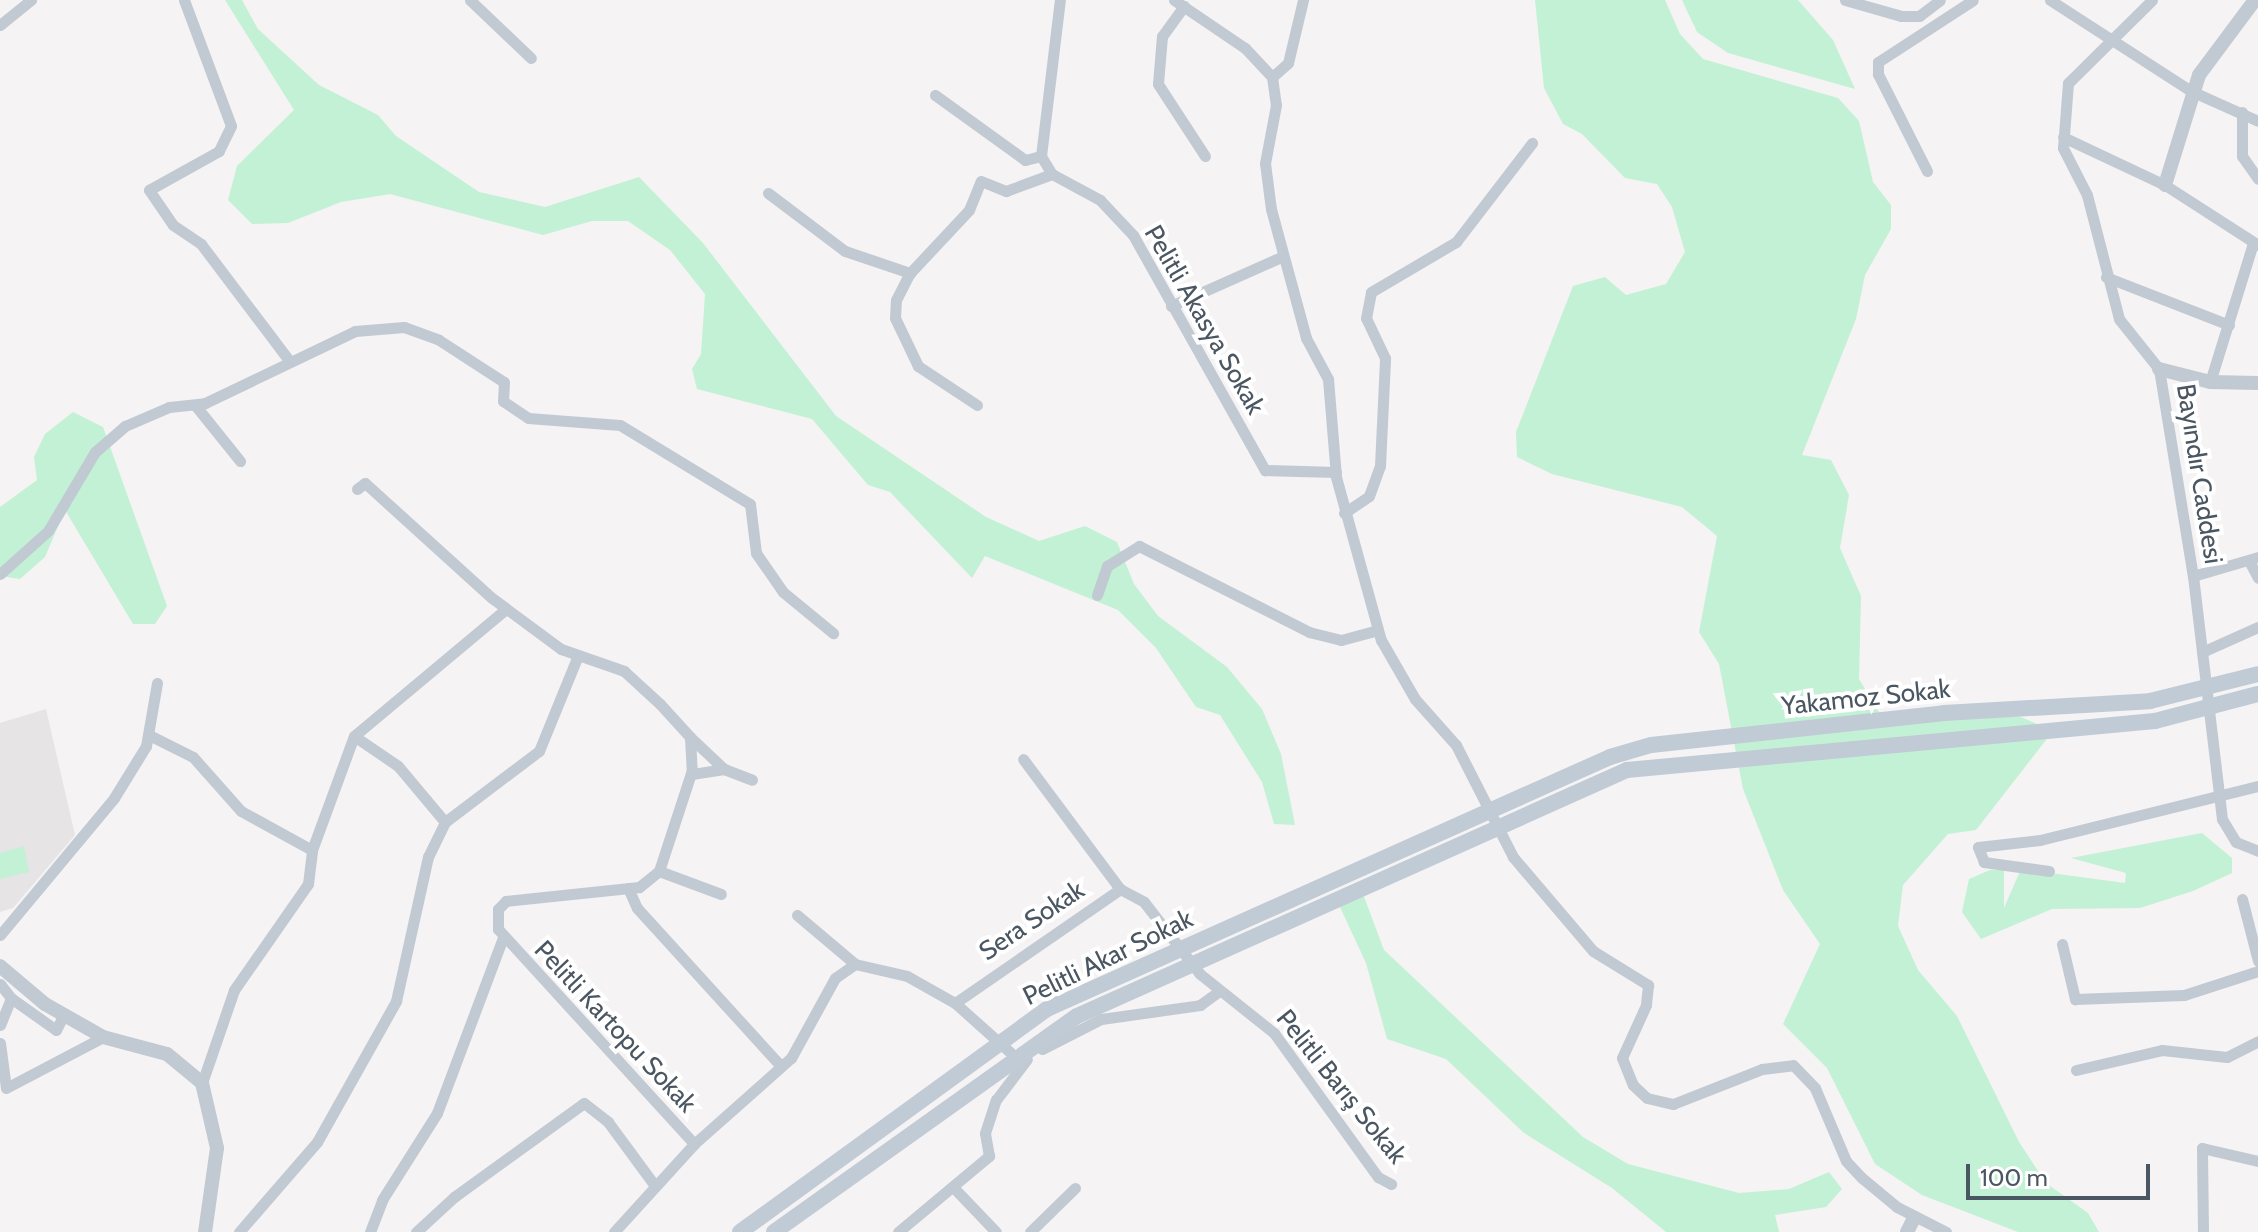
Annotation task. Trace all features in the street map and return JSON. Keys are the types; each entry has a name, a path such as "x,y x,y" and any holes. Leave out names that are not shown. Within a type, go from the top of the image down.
{"main road":[{"name":"Yakamoz Sokak","path":"1489,810 1584,767 1651,745 2206,691 2258,674"},
{"name":"Yakamoz Sokak","path":"1497,828 1635,767 2155,721 2209,711 2258,694"},
{"name":"Pelitli Akar Sokak","path":"740,1232 1047,1009 1489,810"},
{"name":"Pelitli Akar Sokak","path":"774,1232 1077,1016 1497,828"}],"street":[{"path":"0,25 31,0"},
{"path":"184,0 231,126 219,151 149,190 173,225 201,244 288,359"},
{"path":"470,0 531,58"},
{"path":"935,95 1025,160 1041,156 1060,0"},
{"path":"1272,77 1288,63 1303,0"},
{"path":"1845,0 1901,16 1919,16 1940,0"},
{"path":"1927,171 1878,74 1878,62 1973,0"},
{"path":"2050,0 2191,91 2258,121"},
{"name":"Bayındır Caddesi","path":"2152,0 2068,83 2063,137 2087,195 2119,319 2159,369 2193,576 2218,797 2225,829 2236,842 2258,851"},
{"path":"2165,185 2191,91 2255,0"},
{"path":"1205,156 1158,84 1162,36 1179,3 1245,48 1272,77 1277,91 1265,163 1281,257 1306,338 1328,379 1336,472 1344,513 1378,630 1415,699 1456,745 1513,857 1593,951 1648,985 1646,1005 1622,1058 1633,1085 1647,1098 1673,1104 1762,1069 1793,1065 1822,1101 1846,1161 1914,1218 1946,1232"},
{"path":"2242,112 2242,156 2258,179"},
{"path":"2063,137 2165,185 2255,244 2210,382"},
{"path":"1344,513 1369,496 1380,466 1385,358 1366,318 1371,292 1456,242 1532,143"},
{"name":"Pelitli Akasya Sokak","path":"1041,156 1052,174 1116,214 1265,470 1336,472"},
{"path":"977,405 954,385 933,379 907,347 895,318 896,300 910,273 969,210 981,181 1006,191 1052,174"},
{"path":"768,193 845,251 910,273"},
{"path":"1171,306 1281,257"},
{"path":"2106,277 2229,325"},
{"path":"0,574 54,524 107,439 138,418 195,405 288,359 355,331 404,327 439,340 504,382 503,401 528,418 620,425 750,504 763,563 783,592 833,633"},
{"path":"2159,369 2210,382 2258,383"},
{"path":"195,405 240,461"},
{"path":"357,489 365,483 506,609 577,658 624,671 724,769 752,780"},
{"path":"1097,595 1107,566 1139,546 1309,632 1341,640 1378,630"},
{"path":"2193,576 2253,559 2258,578"},
{"path":"205,1232 217,1148 202,1083 228,1001 298,907 312,850 354,736 506,609"},
{"path":"2202,652 2258,627"},
{"path":"239,1232 317,1142 396,1001 428,857 445,822 539,751 577,658"},
{"path":"0,935 114,798 149,735 157,683"},
{"path":"149,735 193,757 241,811 312,850"},
{"path":"354,736 398,766 445,822"},
{"path":"690,737 691,774 659,871 721,894"},
{"name":"Sera Sokak","path":"955,1003 1120,889 1023,759"},
{"path":"691,774 724,769"},
{"path":"2049,871 1984,862 1978,847 2040,840 2258,786"},
{"name":"Pelitli Kartopu Sokak","path":"659,871 628,888 506,901 497,917 502,940 694,1144 781,1066 808,1036 835,978 855,964"},
{"path":"628,888 637,908 781,1066"},
{"name":"Pelitli Barış Sokak","path":"1120,889 1144,902 1191,965 1274,1033 1378,1177 1391,1184"},
{"path":"2242,899 2258,961"},
{"path":"797,915 855,964 907,976 955,1003 1019,1059"},
{"path":"370,1232 382,1200 437,1113 502,940"},
{"path":"2062,944 2075,999 2184,995 2258,971"},
{"path":"0,967 64,1014 103,1037 167,1054 202,1083"},
{"path":"0,984 11,998 56,1030 64,1014"},
{"path":"898,1232 989,1156 988,1121 1019,1059 1101,1019 1200,1005 1219,991"},
{"path":"0,1025 11,998"},
{"path":"0,1043 6,1088 103,1037"},
{"path":"2076,1070 2162,1050 2227,1057 2258,1041"},
{"path":"416,1232 454,1197 584,1103 608,1122 653,1183"},
{"path":"614,1232 653,1183 694,1144"},
{"path":"2203,1232 2202,1148 2258,1161"},
{"path":"953,1187 996,1232"},
{"path":"1030,1232 1075,1188"},
{"path":"1907,1232 1914,1218"}],"shaded area":[{"path":"46,709 75,835 13,908 0,912 0,723"}],"green space":[{"path":"225,0 242,0 258,29 319,85 378,115 396,136 479,192 545,207 639,177 703,243 836,416 986,517 1039,541 1085,526 1117,542 1134,584 1158,616 1227,667 1262,709 1281,754 1295,825 1274,824 1262,782 1220,715 1196,707 1156,648 1118,610 985,556 972,578 890,492 868,485 812,419 697,389 692,369 701,354 705,294 670,250 628,221 592,221 543,235 390,194 341,202 288,223 252,224 228,200 237,166 294,110"},
{"path":"1535,0 1665,0 1680,34 1703,59 1838,98 1859,121 1873,182 1891,205 1891,229 1865,275 1856,319 1802,455 1831,460 1849,495 1840,548 1861,596 1859,679 1882,717 2021,717 2053,731 1976,830 1948,834 1903,885 1898,926 1918,970 1957,1016 2019,1142 2046,1183 2088,1213 2099,1232 2018,1232 1922,1195 1875,1164 1827,1068 1783,1024 1820,944 1783,890 1743,789 1719,664 1699,632 1717,536 1682,507 1552,474 1517,457 1516,432 1573,286 1605,277 1626,295 1666,284 1685,252 1672,207 1657,184 1625,178 1582,134 1563,124 1544,88"},
{"path":"1682,0 1798,0 1833,40 1855,89 1728,53 1697,32"},
{"path":"73,412 103,427 167,606 155,624 133,624 65,510 45,557 20,579 0,576 0,507 37,480 34,457 45,434"},
{"path":"2202,833 2232,858 2232,873 2193,891 2140,908 2052,909 1981,939 1962,912 1969,879 1990,870 2004,870 2004,908 2021,869 2125,883 2126,873 2071,858"},
{"path":"24,846 29,872 0,879 0,853"},
{"path":"1363,894 1384,950 1583,1137 1628,1164 1739,1193 1789,1189 1829,1172 1842,1189 1826,1207 1775,1215 1779,1232 1666,1232 1612,1188 1524,1133 1446,1059 1387,1039 1366,963 1339,905"}]}
